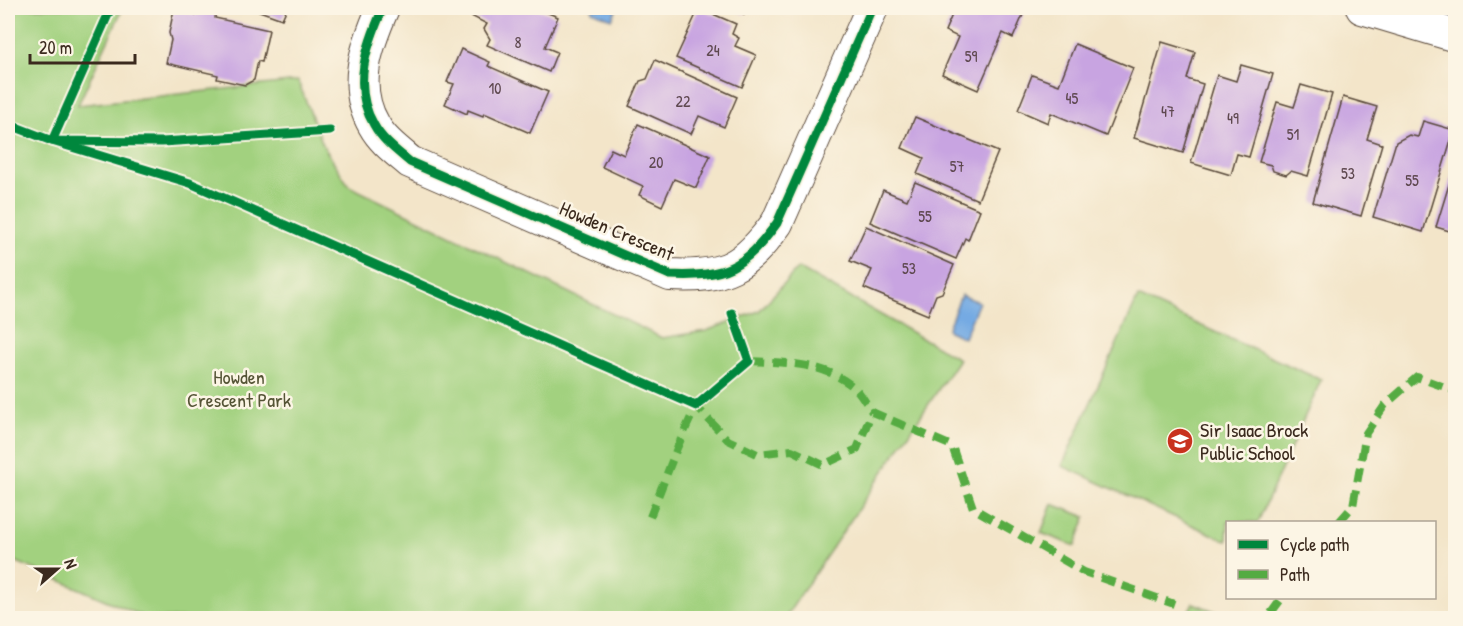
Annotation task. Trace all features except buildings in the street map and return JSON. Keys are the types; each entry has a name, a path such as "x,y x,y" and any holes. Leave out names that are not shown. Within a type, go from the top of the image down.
{"street":[{"name":"Howden Crescent","path":"383,8 368,42 361,72 364,99 374,125 390,145 410,162 594,242 670,274 692,276 712,274 740,263 759,248 777,223 872,8"},
{"path":"1368,8 1455,36"}],"green space":[{"name":"Howden Crescent Park","path":"8,8 123,8 78,105 298,81 324,147 349,186 662,338 706,331 759,311 798,268 959,359 785,618 147,618 8,558"},
{"path":"1138,297 1321,380 1258,521 1226,521 1226,541 1062,466"},
{"path":"1052,504 1086,517 1075,546 1041,533"},
{"path":"1193,603 1233,618 1185,618"}],"water":[{"path":"592,8 617,8 612,19 592,11"},
{"path":"961,295 979,302 964,338 947,330"}],"marked path":[{"path":"749,361 806,366 832,374 856,389 872,412"},
{"path":"1340,521 1353,506 1366,433 1385,405 1417,377 1456,391"},
{"path":"650,517 696,406 728,440 757,454 792,450 823,465 857,449 872,412 952,446 973,508 1084,572 1174,604"},
{"path":"1271,613 1281,599"}],"cycle path":[{"path":"111,8 52,141 190,183 696,406 749,361 732,313"},
{"path":"383,8 367,51 363,81 363,95 367,110 381,136 410,162 670,275 705,274 732,267 755,250 777,223 872,8"},
{"path":"8,124 52,141 162,142 330,131"}],"place":[{"name":"Sir Isaac Brock Public School","path":"1180,441"}]}
